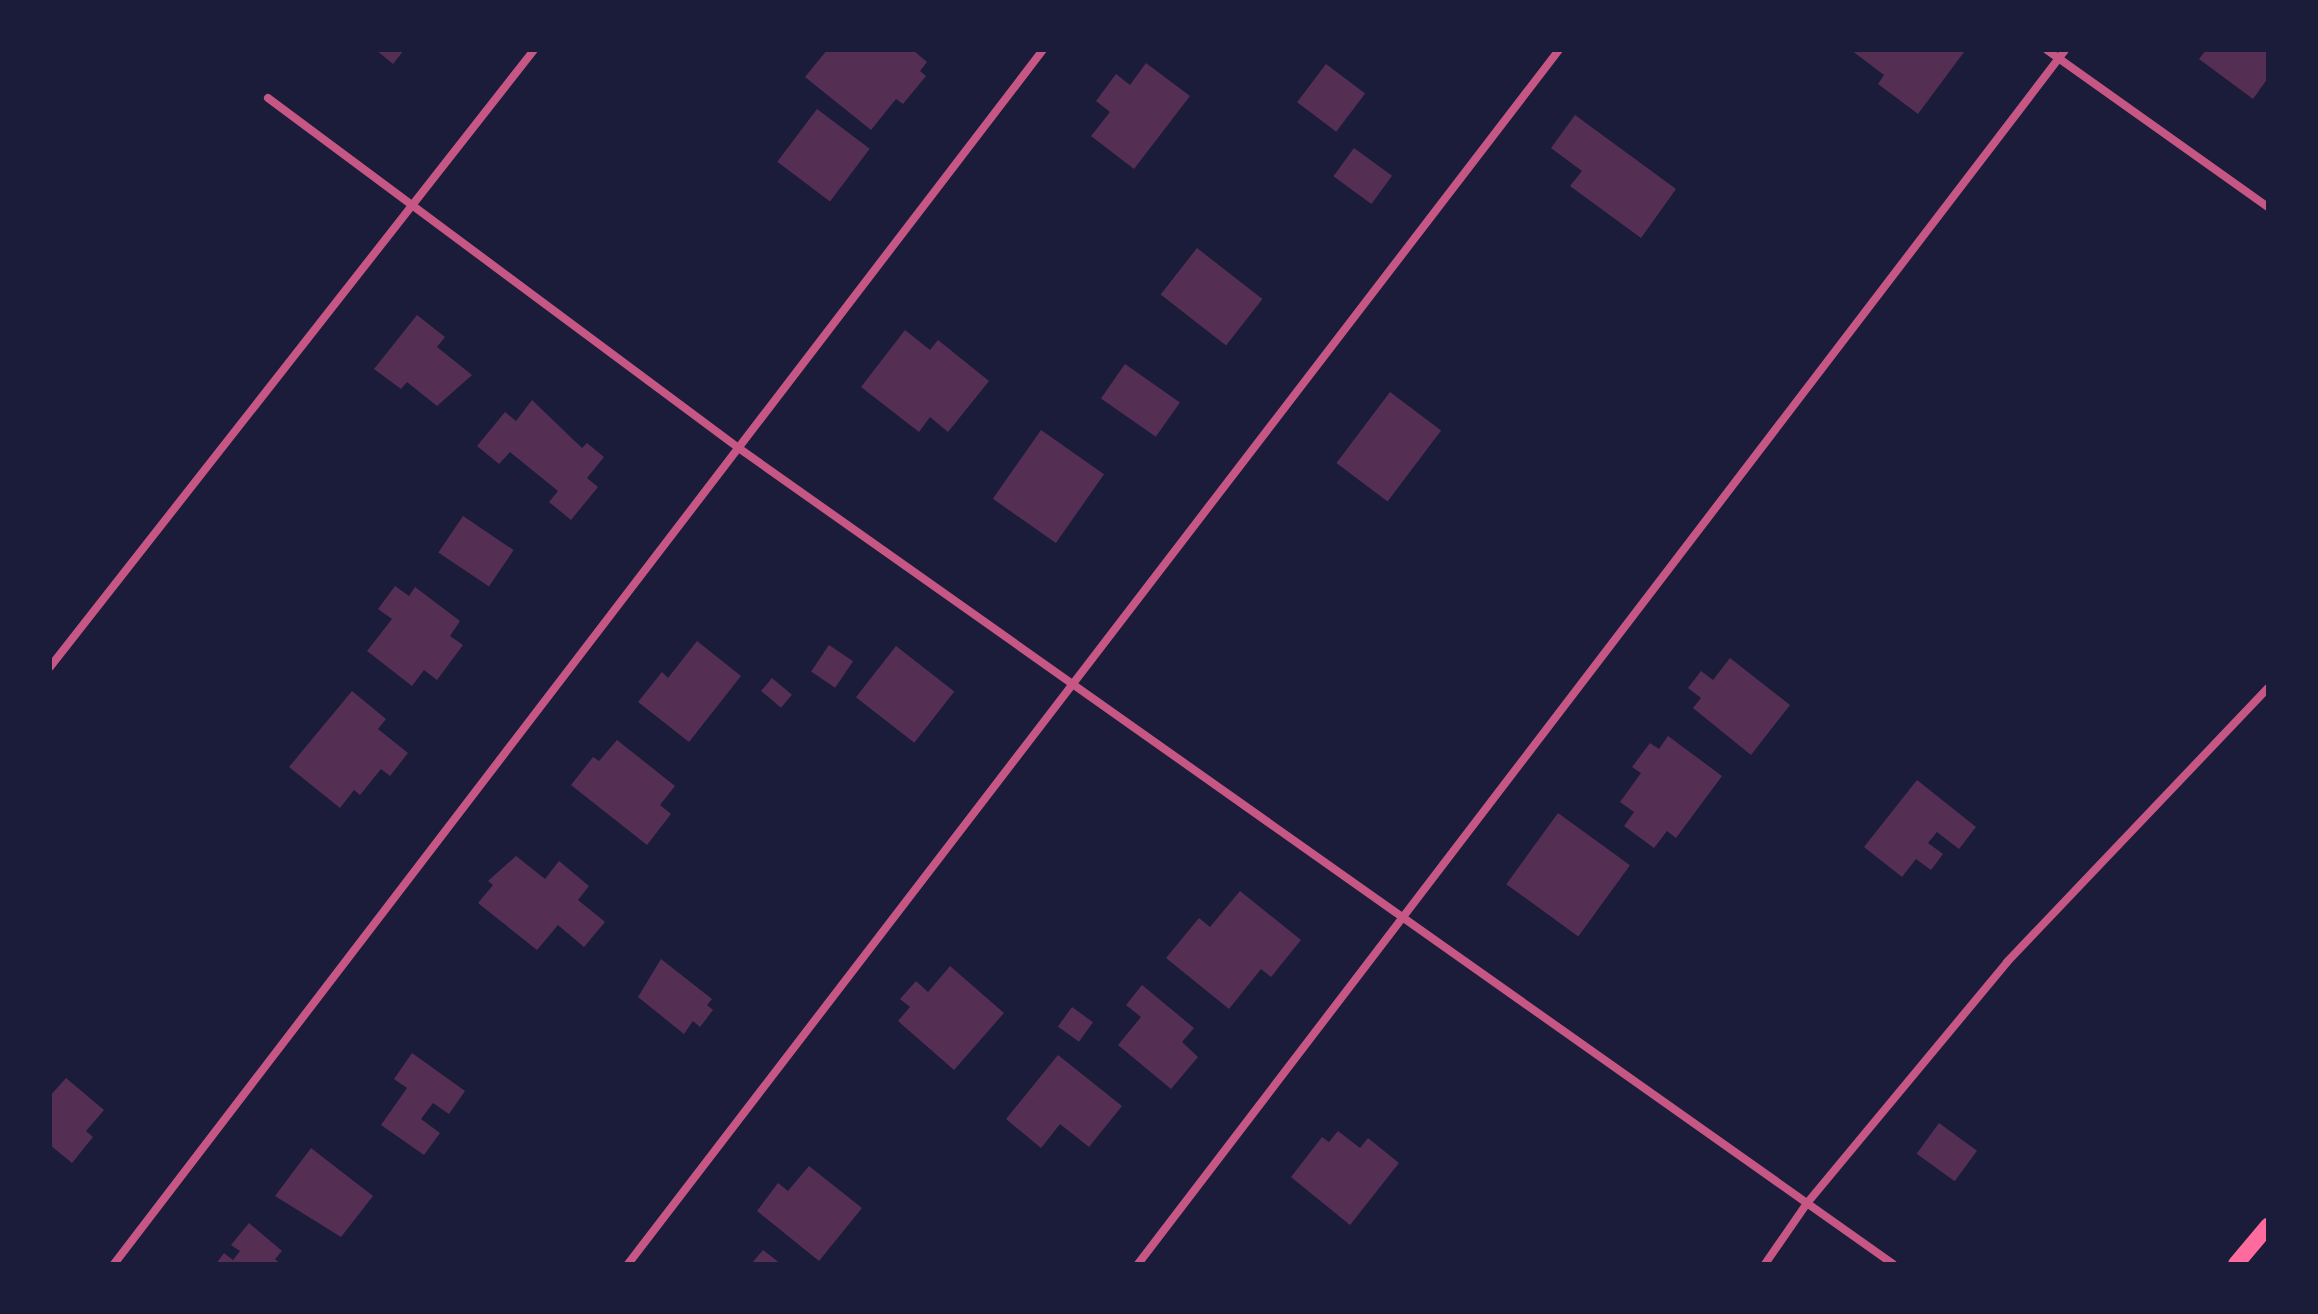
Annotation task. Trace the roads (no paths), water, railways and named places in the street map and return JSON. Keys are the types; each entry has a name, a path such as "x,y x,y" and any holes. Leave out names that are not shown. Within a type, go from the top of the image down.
{"main road":[{"path":"2236,1264 2268,1226"}],"street":[{"path":"50,667 175,502 414,207 534,50"},
{"path":"114,1264 1043,50"},
{"path":"628,1264 1559,50"},
{"path":"2047,50 2268,207"},
{"path":"1138,1264 2065,50"},
{"path":"268,98 740,449 1893,1264"},
{"path":"1765,1264 1808,1202 2007,962 2268,688"}]}
